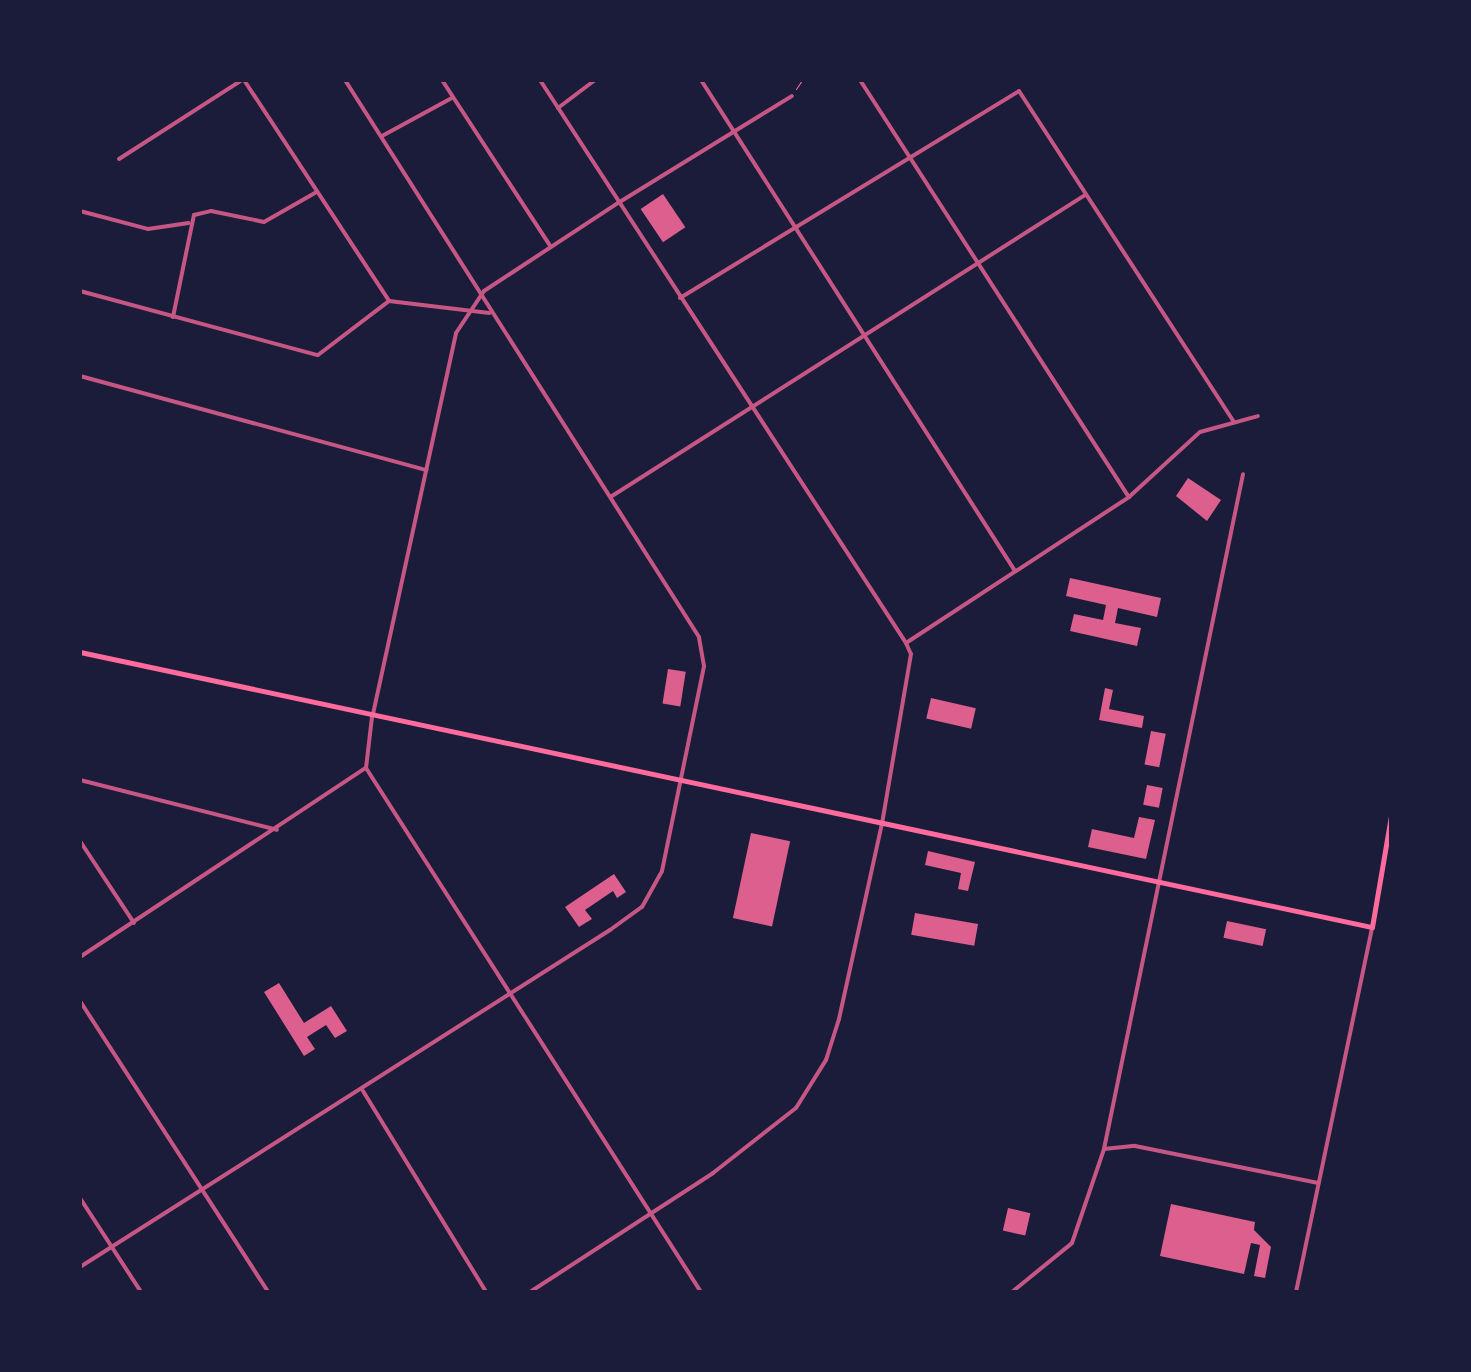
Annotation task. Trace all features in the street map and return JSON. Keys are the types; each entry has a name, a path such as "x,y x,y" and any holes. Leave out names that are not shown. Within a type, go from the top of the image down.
{"main road":[{"path":"80,652 1372,927 1391,816"}],"street":[{"path":"120,159 243,80 389,301"},
{"path":"80,1268 512,995 642,907 662,871 705,654 611,497 489,314 484,291 345,80"},
{"path":"442,80 551,247"},
{"path":"530,1292 778,1126 812,1085 839,1019 882,824 910,654 540,80"},
{"path":"558,108 596,80"},
{"path":"701,80 1016,571"},
{"path":"860,80 1129,497"},
{"path":"680,298 1019,91 1234,422"},
{"path":"702,1292 366,768 372,717 456,334 468,310 484,291 792,96"},
{"path":"382,136 454,97"},
{"path":"80,211 148,229 189,223 211,211 271,220 316,192"},
{"path":"611,497 1085,195"},
{"path":"173,317 189,223"},
{"path":"80,291 318,355 389,301 489,314"},
{"path":"80,376 426,470"},
{"path":"906,643 1129,497 1200,432 1258,416"},
{"path":"1012,1292 1072,1244 1104,1149 1243,474"},
{"path":"80,957 278,830 366,768"},
{"path":"80,780 278,830"},
{"path":"80,840 134,922"},
{"path":"1296,1292 1372,927"},
{"path":"80,1001 268,1292"},
{"path":"362,1090 486,1292"},
{"path":"1104,1149 1121,1144 1170,1151 1318,1183"},
{"path":"80,1198 140,1292"}],"path":[{"path":"792,96 802,80"}],"building":[{"path":"663,194 685,227 663,242 641,209"},
{"path":"1188,478 1221,500 1207,521 1176,496"},
{"path":"1070,578 1161,598 1157,617 1118,608 1115,623 1141,628 1137,646 1070,631 1074,614 1103,620 1106,605 1066,596"},
{"path":"668,669 686,672 680,706 663,704"},
{"path":"1105,688 1113,690 1109,709 1144,716 1142,728 1099,720"},
{"path":"931,698 976,708 971,729 926,718"},
{"path":"1151,731 1166,734 1159,767 1145,764"},
{"path":"1147,785 1163,788 1159,808 1143,805"},
{"path":"1139,817 1155,820 1146,859 1088,847 1092,829 1134,838"},
{"path":"751,833 790,841 772,926 733,918"},
{"path":"928,851 975,862 968,891 958,889 961,873 925,865"},
{"path":"614,874 626,892 617,898 613,891 585,910 592,919 579,927 565,907"},
{"path":"915,913 978,924 974,946 911,935"},
{"path":"1227,921 1266,929 1263,946 1223,938"},
{"path":"279,983 304,1023 331,1006 347,1031 335,1038 326,1025 307,1037 315,1049 304,1056 264,992"},
{"path":"1171,1204 1255,1222 1254,1230 1271,1247 1265,1278 1254,1276 1260,1245 1251,1243 1244,1274 1160,1256"},
{"path":"1008,1208 1030,1213 1025,1236 1003,1230"}]}
